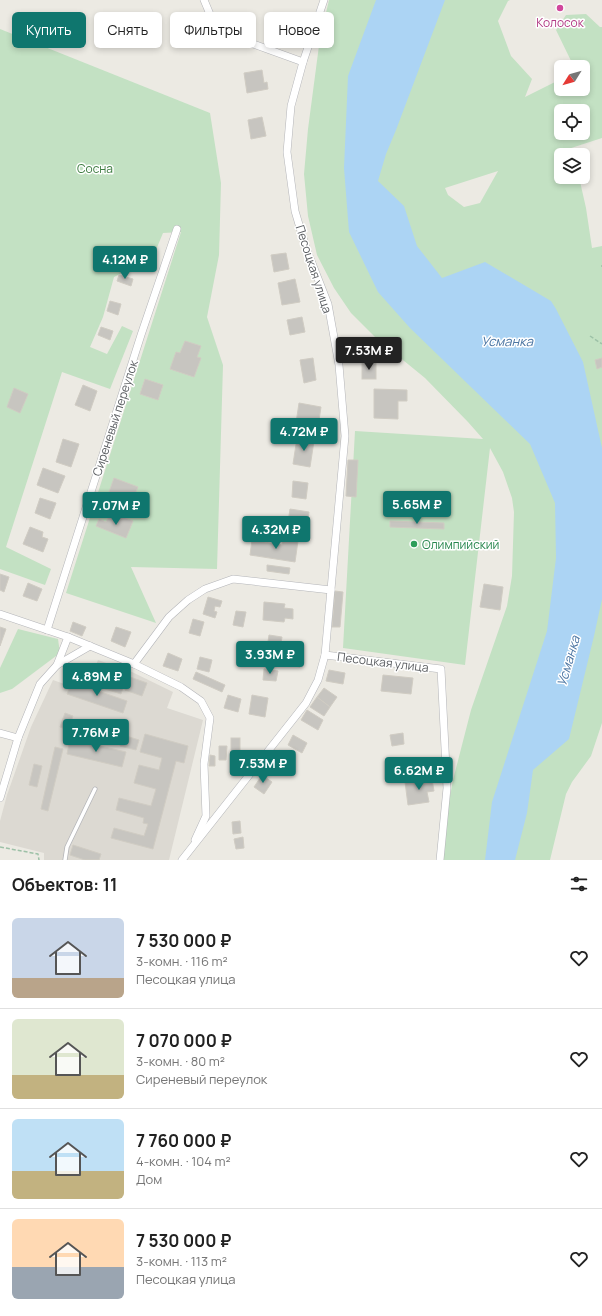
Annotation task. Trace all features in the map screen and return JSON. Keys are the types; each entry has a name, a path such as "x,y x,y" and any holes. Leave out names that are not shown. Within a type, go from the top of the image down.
{"street":[{"path":"204,0 217,32 303,62"},
{"name":"Песоцкая улица","path":"182,860 306,703 318,680 325,655 345,436 339,365 328,304 306,248 295,211 287,152 291,106 303,62 324,0"},
{"name":"Сиреневый переулок","path":"47,630 141,335 177,229"},
{"path":"134,664 169,617 188,600 205,589 233,579 331,590"},
{"name":"Песоцкая улица","path":"0,614 68,636 134,664 181,687 201,702 210,718 204,764 206,816 189,853"},
{"path":"57,665 68,636"},
{"path":"0,798 18,738 40,684 57,665 90,646"},
{"path":"143,653 145,669"},
{"name":"Песоцкая улица","path":"325,655 441,669 447,788 440,860"},
{"path":"0,733 18,738"}],"lane":[{"path":"65,860 67,847 95,789"}],"path":[{"path":"590,336 602,344"},
{"path":"0,847 38,854 39,860"}],"shaded area":[{"path":"98,660 132,672 173,692 167,708 203,720 169,860 44,860 44,853 0,842 0,821 7,795 31,727 53,680 70,686 72,682 87,687"}],"green space":[{"path":"329,0 510,0 508,1 498,21 511,56 532,79 525,97 554,82 554,96 590,96 590,60 571,60 556,30 566,15 586,14 600,27 602,27 602,138 571,148 554,148 554,184 581,184 592,248 602,246 602,723 591,756 572,782 566,794 550,860 438,860 453,780 471,710 507,606 512,576 514,512 512,498 503,472 490,448 465,665 343,648 355,431 483,439 425,378 376,338 351,313 334,288 317,255 308,216 304,174 308,129 319,48 334,48 334,12 326,12","holes":["498,171 480,203 464,207 448,195 445,188"]},
{"name":"Сосна","path":"0,29 12,34 12,48 48,48 210,113 221,183 219,255 207,317 223,365 217,569 131,567 156,623 66,593 181,232 163,233 153,257 114,277 103,317 90,347 107,354 122,326 133,331 110,389 62,372 6,547 51,569 45,585 0,569"},
{"path":"18,629 58,639 60,653 12,689 0,693 0,668"}],"water":[{"name":"Усманка","path":"376,0 445,0 386,154 378,181 404,206 417,246 442,278 485,262 551,301 583,362 602,448 602,599 569,739 533,770 527,813 515,860 485,860 492,802 547,631 556,558 555,503 530,444 410,328 378,292 349,232 344,168 348,76"}],"building":[{"path":"262,70 264,83 267,82 268,89 247,93 244,73"},
{"path":"262,117 266,136 251,139 248,120"},
{"path":"286,253 289,269 274,272 271,255"},
{"path":"119,275 133,279 131,286 117,281"},
{"path":"295,279 300,302 282,305 278,283"},
{"path":"110,301 121,304 118,315 107,311"},
{"path":"302,317 305,332 290,335 287,320"},
{"path":"101,327 113,331 110,340 98,335"},
{"path":"185,341 201,346 197,357 201,358 194,377 170,369 176,352 180,353"},
{"path":"313,358 316,380 304,383 300,360"},
{"path":"602,358 602,367 597,369 595,360"},
{"path":"362,363 376,363 376,379 362,379"},
{"path":"145,379 163,385 158,400 140,394"},
{"path":"83,385 97,391 90,411 75,405"},
{"path":"14,388 28,394 20,413 7,407"},
{"path":"374,389 407,390 407,401 398,401 398,419 374,418"},
{"path":"299,403 321,407 318,427 296,423"},
{"path":"297,438 314,441 310,467 293,464"},
{"path":"63,439 79,444 71,467 56,462"},
{"path":"348,460 358,460 356,497 346,496"},
{"path":"43,468 65,476 58,493 37,485"},
{"path":"114,478 138,487 132,501 109,492"},
{"path":"293,481 308,483 306,499 292,497"},
{"path":"40,498 56,503 50,519 35,513"},
{"path":"290,509 309,512 308,521 301,520 299,531 287,529"},
{"path":"118,515 133,521 126,538 96,526 99,519 106,522 109,516 116,519"},
{"path":"390,521 444,523 444,529 390,527"},
{"path":"30,527 43,532 42,537 48,539 43,552 23,544"},
{"path":"283,538 298,541 295,562 250,555 252,540 282,545"},
{"path":"267,565 290,568 289,574 267,571"},
{"path":"0,574 9,577 4,592 0,590"},
{"path":"28,583 42,589 37,601 23,596"},
{"path":"484,584 503,587 500,610 480,607"},
{"path":"335,591 343,592 340,627 332,627"},
{"path":"208,597 222,601 220,607 215,606 214,611 217,612 215,618 203,614"},
{"path":"264,602 285,604 284,608 293,609 293,619 285,618 284,622 263,620"},
{"path":"236,611 246,612 243,627 233,625"},
{"path":"193,619 204,622 200,636 189,633"},
{"path":"73,622 86,627 82,636 70,631"},
{"path":"0,627 6,629 0,646"},
{"path":"116,627 131,632 125,647 111,641"},
{"path":"269,635 282,637 279,657 266,655"},
{"path":"168,653 182,659 178,671 163,666"},
{"path":"289,655 301,657 300,667 288,665"},
{"path":"200,657 212,660 209,672 197,669"},
{"path":"264,669 278,671 276,681 263,680"},
{"path":"329,670 345,673 343,684 326,681"},
{"path":"196,672 225,685 222,692 193,679"},
{"path":"104,674 125,681 121,694 99,687"},
{"path":"383,675 413,678 411,694 381,691"},
{"path":"130,677 147,683 142,696 125,690"},
{"path":"72,682 127,701 123,713 67,694"},
{"path":"324,688 337,697 330,707 317,697"},
{"path":"228,695 241,699 238,712 224,708"},
{"path":"252,695 268,698 265,717 249,714"},
{"path":"317,697 330,707 324,716 310,707"},
{"path":"307,710 323,720 318,730 301,720"},
{"path":"65,713 73,716 68,730 60,727"},
{"path":"403,733 404,744 392,746 390,735"},
{"path":"145,734 188,746 184,763 176,761 153,849 111,838 114,828 144,836 148,824 143,823 144,818 116,810 119,798 151,806 156,789 134,783 139,765 159,770 162,758 140,752"},
{"path":"123,735 139,740 136,750 120,746"},
{"path":"293,735 307,743 302,753 288,745"},
{"path":"231,738 240,738 240,758 231,758"},
{"path":"70,739 126,752 122,767 67,754"},
{"path":"219,746 227,746 226,760 219,760"},
{"path":"55,747 63,749 48,811 41,809"},
{"path":"279,750 294,762 287,772 271,760"},
{"path":"210,755 215,756 215,766 209,766"},
{"path":"34,764 42,766 37,787 29,785"},
{"path":"262,775 272,782 264,794 254,787"},
{"path":"432,779 434,791 427,792 429,802 408,805 405,782"},
{"path":"240,821 241,833 233,834 232,822"},
{"path":"243,837 244,848 236,849 234,839"},
{"path":"73,845 101,854 99,860 85,860 70,855"}],"place":[{"name":"Колосок","path":"560,8"},
{"name":"Олимпийский","path":"414,544"}]}
